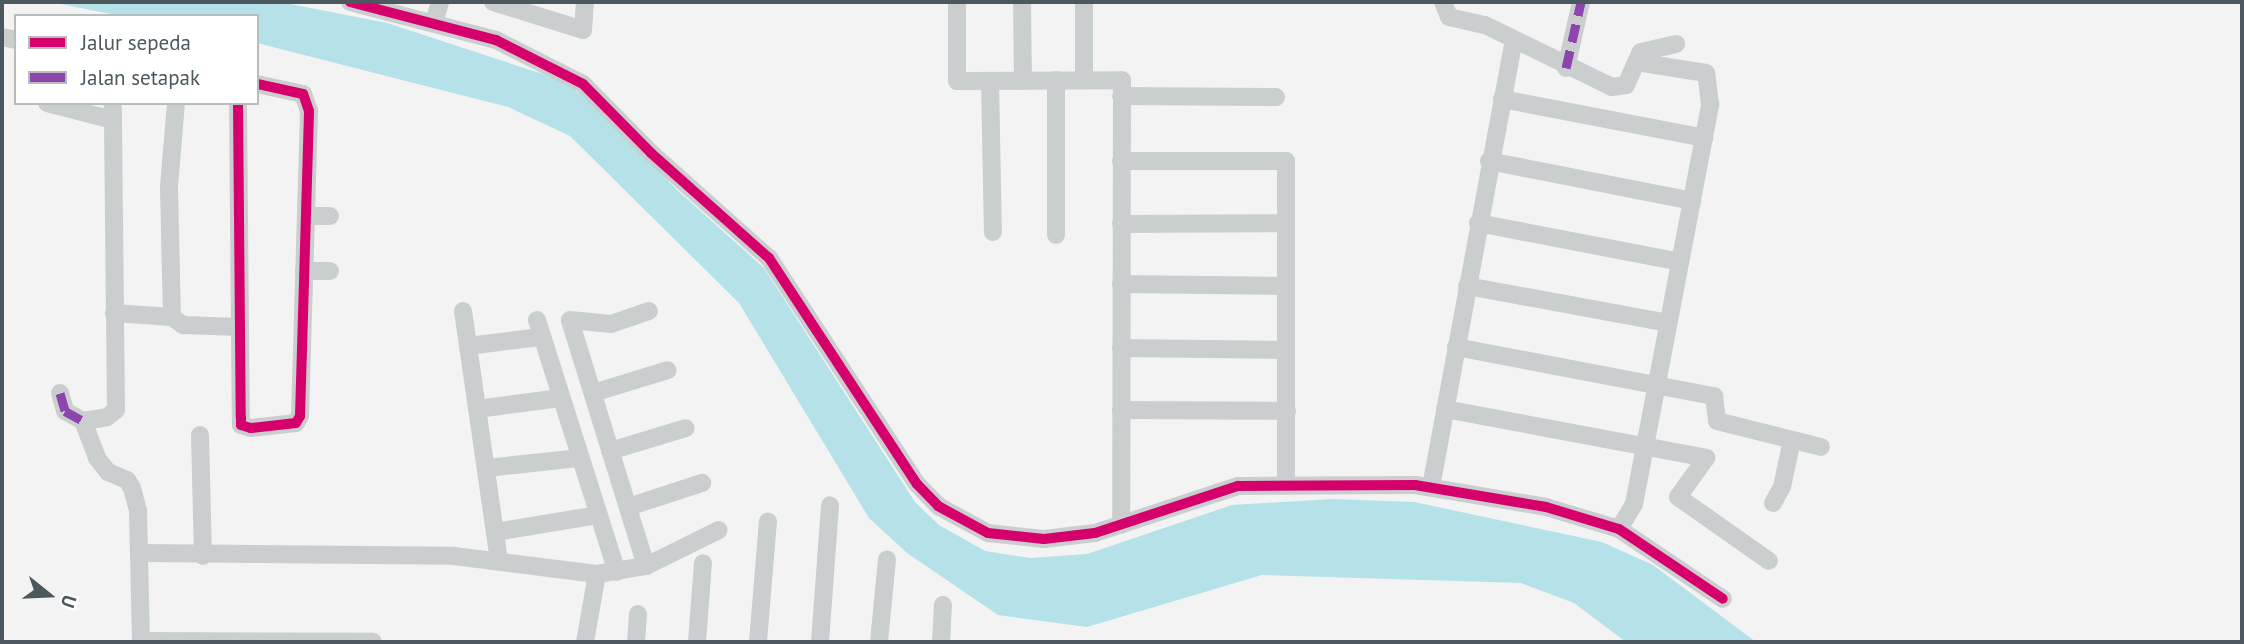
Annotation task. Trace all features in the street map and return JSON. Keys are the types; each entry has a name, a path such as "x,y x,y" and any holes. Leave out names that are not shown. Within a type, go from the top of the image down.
{"street":[{"path":"350,2 496,40 569,73 769,258 900,461 938,506 988,533 1022,539 1075,536 1122,525 1238,486 1286,484 1431,487 1546,507 1619,529 1723,599"},
{"path":"434,22 440,2"},
{"path":"493,2 583,30 585,2"},
{"path":"957,2 957,81 1122,80 1122,525"},
{"path":"1022,2 1023,81"},
{"path":"1084,2 1084,80"},
{"path":"1443,2 1449,17 1485,25 1592,81 1621,87 1641,52 1676,44"},
{"path":"1566,68 1581,2"},
{"path":"1431,487 1489,161 1514,40"},
{"path":"1619,529 1634,504 1710,104 1706,74 1643,63"},
{"path":"1056,80 1056,235"},
{"path":"990,81 993,232"},
{"path":"238,105 242,425 251,428 296,423 301,407 306,216 306,101 295,91 259,84"},
{"path":"1121,96 1276,97"},
{"path":"1502,99 1704,138"},
{"path":"60,393 65,411 83,421 107,417 117,410 113,111 64,105"},
{"path":"172,317 169,187 176,105"},
{"path":"1121,161 1286,161 1286,484"},
{"path":"1489,161 1692,201"},
{"path":"306,216 330,216"},
{"path":"1121,224 1286,223"},
{"path":"1478,223 1680,262"},
{"path":"304,271 330,271"},
{"path":"1121,284 1286,286"},
{"path":"1467,286 1668,323"},
{"path":"463,311 499,561"},
{"path":"646,566 570,320 611,324 649,311"},
{"path":"114,313 172,317 184,325 240,327"},
{"path":"468,346 538,329 617,572"},
{"path":"1121,348 1286,350"},
{"path":"1456,348 1714,396 1717,421 1821,447"},
{"path":"593,393 668,370"},
{"path":"477,410 560,398"},
{"path":"1445,409 1706,458 1678,497 1769,561"},
{"path":"1121,410 1287,411"},
{"path":"83,421 97,457 108,472 127,480 132,488 139,554 141,641 373,642"},
{"path":"610,451 686,428"},
{"path":"200,435 203,556"},
{"path":"1773,503 1782,487 1792,440"},
{"path":"486,468 580,458"},
{"path":"628,507 702,483"},
{"path":"820,642 830,505"},
{"path":"495,532 598,515"},
{"path":"758,642 768,521"},
{"path":"139,554 431,556 499,561 597,574 646,566 719,530"},
{"path":"879,642 887,559"},
{"path":"697,642 703,564"},
{"path":"585,642 597,574"},
{"path":"941,642 943,605"},
{"path":"636,642 638,614"}],"water":[{"path":"51,2 280,2 387,23 561,80 585,97 675,188 764,268 915,502 939,525 985,551 1030,558 1087,554 1232,505 1333,499 1414,502 1602,542 1653,565 1756,642 1626,642 1574,603 1521,583 1262,575 1087,627 998,615 907,553 869,518 739,303 570,136 508,107 259,44 259,14 111,14"}],"marked path":[{"path":"1566,68 1581,2"},
{"path":"60,393 65,411 83,421"}],"cycle path":[{"path":"350,2 496,40 583,84 651,153 769,258 917,484 938,506 988,533 1044,539 1095,533 1238,486 1415,485 1546,507 1619,529 1723,599"},
{"path":"238,105 241,425 251,428 296,423 300,416 309,111 303,94 259,84"}]}
